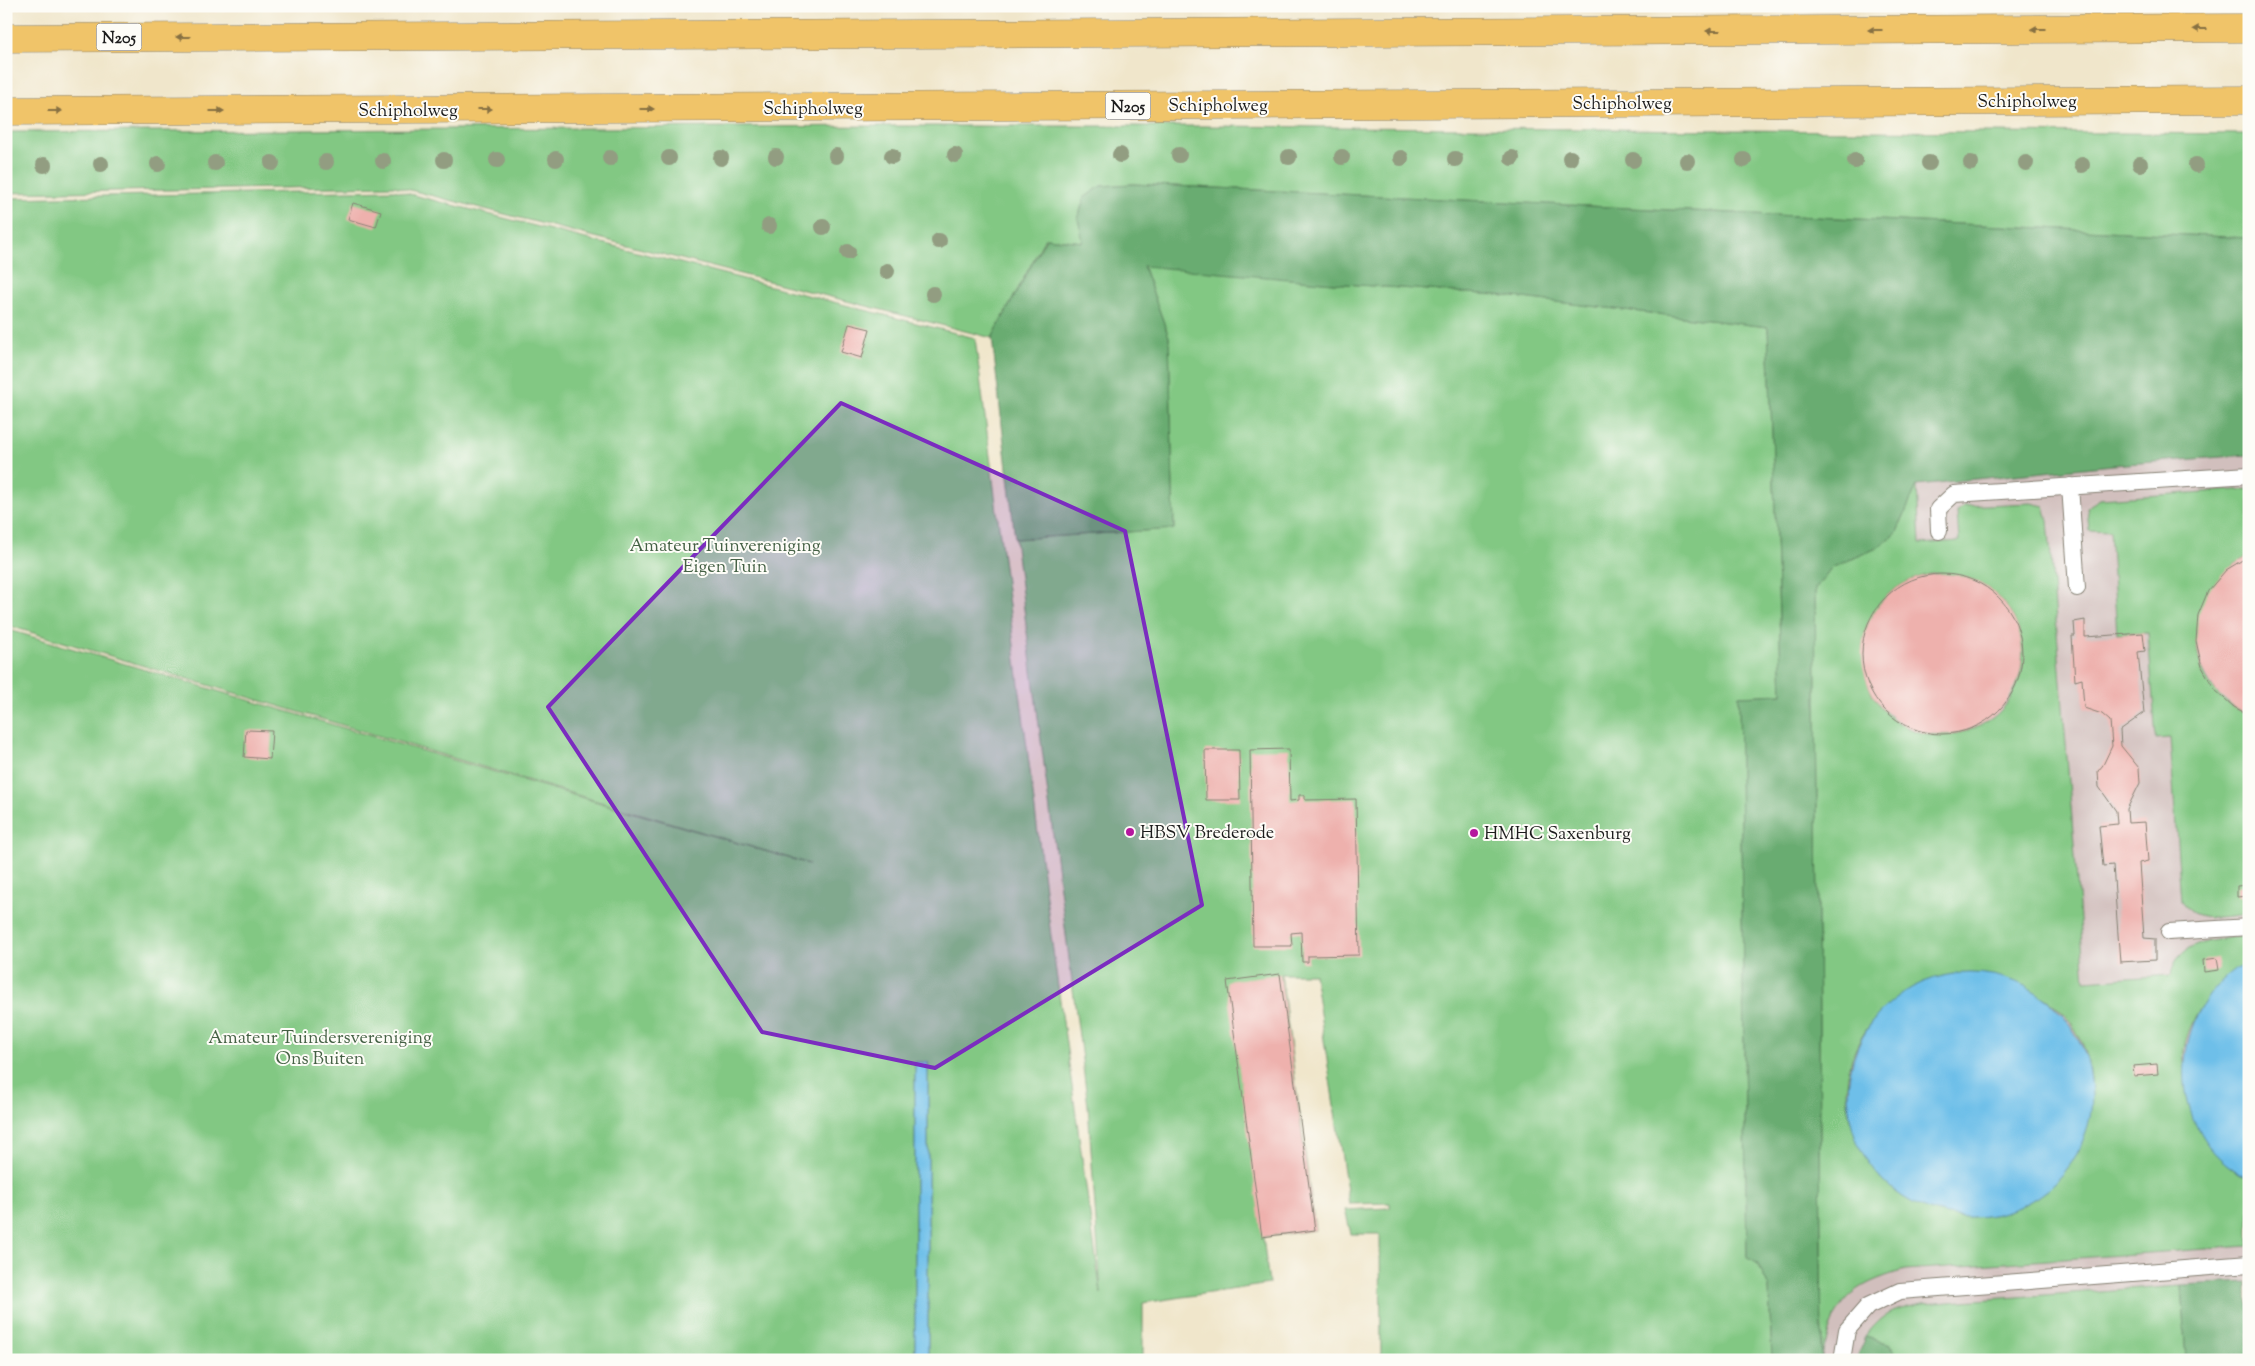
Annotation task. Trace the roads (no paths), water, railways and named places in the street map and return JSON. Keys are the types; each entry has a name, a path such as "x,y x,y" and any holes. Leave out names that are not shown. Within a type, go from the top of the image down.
{"highway":[{"name":"N205","path":"6,38 2249,28"},
{"name":"Schipholweg","path":"6,111 2249,100"}],"lane":[{"path":"1939,531 1938,509 1954,494 2249,475"},
{"path":"2070,486 2076,588"},
{"path":"2168,932 2249,927"},
{"path":"1842,1360 1847,1330 1868,1306 1900,1291 2249,1264"}],"water":[{"path":"2249,961 2249,1178 2220,1159 2200,1133 2188,1103 2184,1071 2189,1038 2201,1008 2221,981"},
{"path":"1970,973 1994,976 2017,983 2038,994 2056,1009 2071,1027 2082,1048 2089,1071 2092,1095 2089,1119 2082,1142 2071,1163 2056,1181 2038,1196 2017,1207 1994,1214 1970,1217 1946,1214 1923,1207 1902,1196 1884,1181 1869,1163 1858,1142 1851,1119 1848,1095 1851,1071 1858,1048 1869,1027 1884,1009 1902,994 1923,983 1946,976"},
{"path":"915,1062 928,1062 928,1360 915,1360"}],"place":[{"name":"HBSV Brederode","path":"1130,832"},
{"name":"HMHC Saxenburg","path":"1474,833"}],"park label":[{"name":"Amateur Tuinvereniging Eigen Tuin","path":"725,555"},
{"name":"Amateur Tuindersvereniging Ons Buiten","path":"320,1047"}]}
